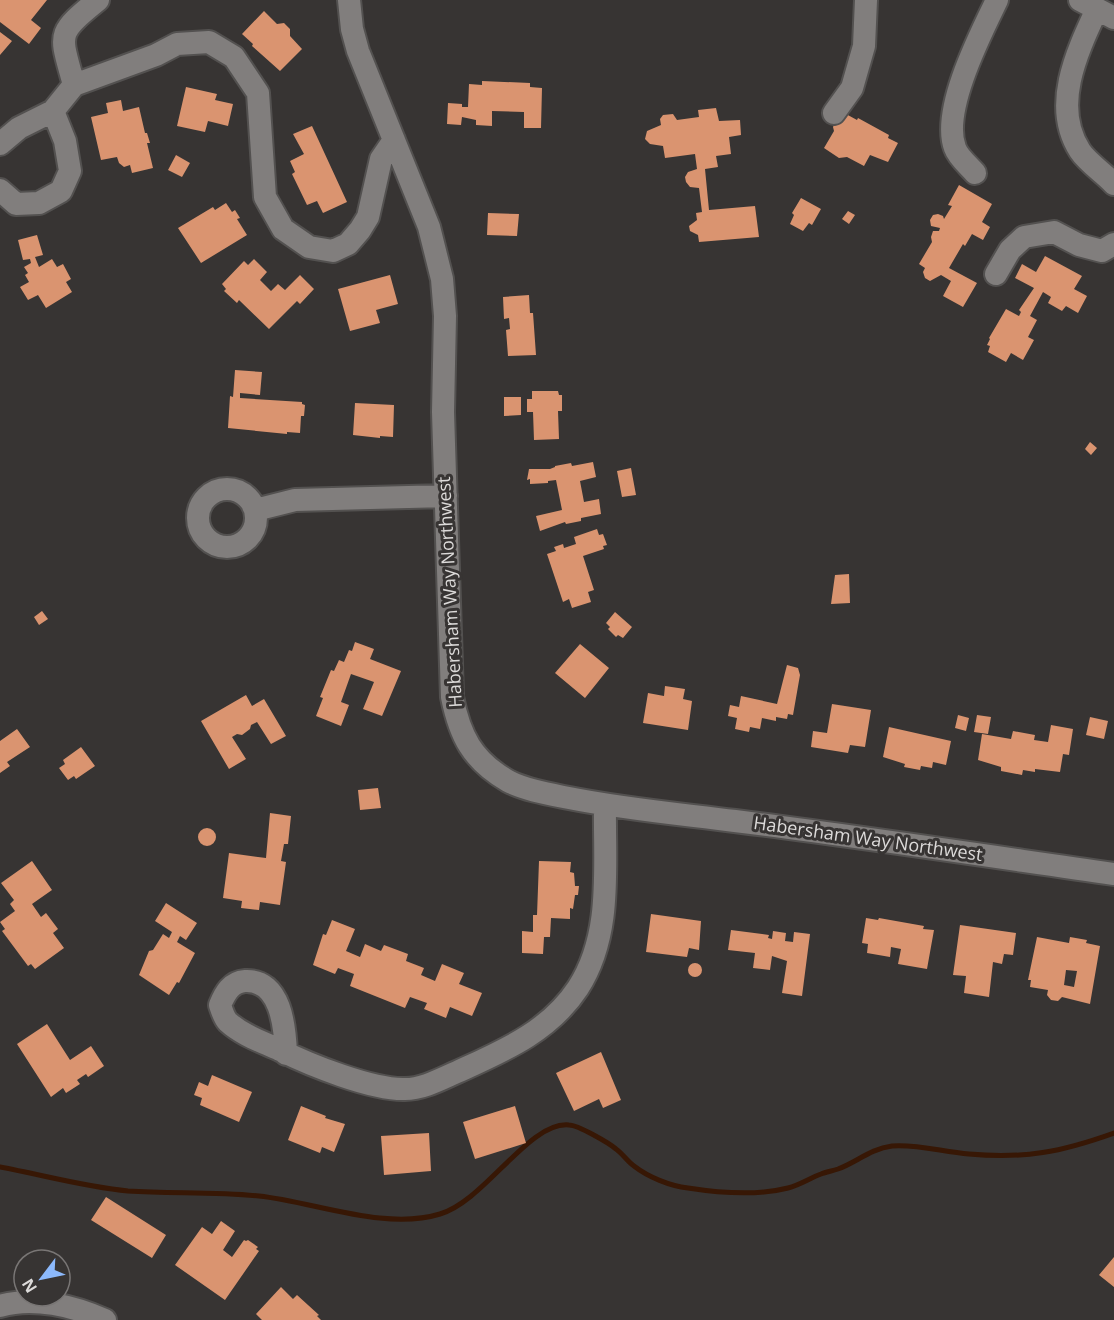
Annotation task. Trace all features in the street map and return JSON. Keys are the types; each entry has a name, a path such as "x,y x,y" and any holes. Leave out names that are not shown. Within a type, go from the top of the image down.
{"street":[{"path":"74,85 62,41 70,23 98,0"},
{"name":"Habersham Way Northwest","path":"349,0 352,28 358,51 429,227 442,279 445,316 443,412 452,697 462,736 483,764 509,782 550,795 605,805 844,835 1114,874"},
{"path":"834,113 852,88 864,46 866,0"},
{"path":"975,173 956,151 950,132 961,84 997,0"},
{"path":"1097,9 1078,50 1066,94 1071,130 1081,152 1114,184"},
{"path":"0,144 20,128 53,111 74,85 156,55 177,44 209,42 234,57 258,93 265,197 283,229 309,247 333,251 348,244 368,217 381,159 394,140"},
{"path":"0,190 16,204 39,203 61,191 70,171 65,141 53,111"},
{"path":"996,274 1010,250 1024,237 1054,232 1078,245 1102,251 1114,244"},
{"path":"255,510 295,500 446,496"},
{"path":"286,1054 306,1063 379,1086 409,1089 428,1084 508,1049 545,1026 579,987 591,964 599,940 604,903 605,805"},
{"path":"0,1306 29,1302 63,1306 105,1320"}],"building":[{"path":"0,0 47,0 31,20 41,28 29,44 0,22"},
{"path":"264,11 277,24 284,23 290,29 290,36 302,49 280,71 242,34"},
{"path":"0,32 12,41 0,55"},
{"path":"482,81 530,83 530,87 542,88 541,128 524,128 524,112 492,111 492,126 476,125 476,120 462,117 461,125 447,124 448,103 468,107 469,84 482,85"},
{"path":"186,87 217,94 215,100 233,104 228,126 208,121 205,132 177,126"},
{"path":"121,100 123,111 139,107 145,133 150,143 147,143 153,168 132,173 130,165 124,167 119,163 117,157 101,160 91,117 108,113 106,103"},
{"path":"716,108 719,121 740,120 741,135 729,137 731,154 716,156 718,167 705,169 709,210 755,206 759,237 699,242 698,235 690,231 689,226 697,220 696,213 702,212 699,188 690,187 685,177 688,172 697,169 695,154 665,158 663,146 650,144 645,139 647,131 661,125 660,119 663,115 673,114 677,120 699,117 698,110"},
{"path":"846,114 889,135 888,138 898,143 888,162 870,155 864,166 847,157 839,158 824,148 834,131 835,123 842,122"},
{"path":"312,126 347,202 323,213 317,201 307,205 292,174 295,172 290,161 304,154 293,134"},
{"path":"176,155 190,163 182,177 168,170"},
{"path":"959,185 992,204 982,222 990,227 983,240 972,234 965,246 963,244 949,268 977,283 963,307 943,296 951,281 941,275 930,281 925,278 923,272 925,268 919,264 932,242 933,231 939,231 940,228 931,226 930,220 933,215 938,214 944,219 952,206 948,205"},
{"path":"801,198 821,209 812,225 809,223 803,231 790,224 794,215 792,213"},
{"path":"226,203 232,212 235,210 240,218 237,219 247,235 201,263 178,228 213,207 215,210"},
{"path":"848,211 855,215 849,224 842,219"},
{"path":"488,213 519,214 517,236 487,235"},
{"path":"37,235 43,255 35,257 39,267 52,259 57,267 63,264 71,279 66,282 72,292 46,308 38,295 28,300 20,287 29,282 25,275 28,273 24,267 31,263 30,259 23,260 18,240"},
{"path":"1045,256 1082,276 1074,289 1087,296 1078,313 1066,306 1062,311 1048,303 1051,297 1043,292 1030,316 1037,320 1028,337 1034,340 1023,360 1011,353 1006,362 988,352 989,338 1006,309 1019,316 1021,312 1019,310 1034,288 1015,278 1022,264 1036,272"},
{"path":"254,259 267,272 260,280 271,291 278,284 285,290 300,275 314,289 300,304 297,301 269,329 239,300 237,303 224,291 226,289 222,284 244,261 248,265"},
{"path":"390,275 398,304 376,310 380,323 350,331 338,289"},
{"path":"529,295 530,313 533,313 536,355 508,356 506,330 510,329 509,318 504,319 503,297"},
{"path":"235,370 262,372 260,395 240,393 240,398 302,402 305,405 304,416 301,416 300,433 287,432 287,434 228,428 230,396 233,397"},
{"path":"532,391 558,391 559,395 562,395 562,411 558,411 559,439 534,440 533,412 527,412 527,399 532,399"},
{"path":"504,397 521,397 521,415 504,416"},
{"path":"355,403 394,405 393,437 353,435"},
{"path":"1090,442 1097,448 1091,455 1085,449"},
{"path":"593,462 596,477 580,481 584,502 599,499 601,514 581,518 581,521 566,524 565,522 540,531 536,516 562,510 556,480 530,484 530,479 527,480 529,469 550,469 571,463 572,466"},
{"path":"631,468 636,495 622,497 617,471"},
{"path":"597,529 599,535 603,534 607,545 603,546 604,549 583,556 594,590 588,592 591,602 572,608 569,599 563,602 547,554 556,551 554,547 563,544 564,548 576,544 574,537"},
{"path":"849,574 850,603 831,604 835,575"},
{"path":"42,611 48,619 39,625 34,617"},
{"path":"615,612 632,627 623,638 618,635 616,637 608,629 610,627 606,623"},
{"path":"355,642 374,649 370,659 401,671 382,716 363,709 374,682 351,674 341,702 349,705 341,726 316,716 323,698 320,697 331,670 334,671 339,660 344,662"},
{"path":"580,644 609,668 585,698 555,673"},
{"path":"787,665 798,668 800,675 793,715 788,714 787,719 776,717 776,721 762,718 760,729 750,727 749,732 735,729 737,718 728,716 730,705 739,707 741,696 777,704"},
{"path":"665,686 685,689 683,699 692,701 688,730 643,723 648,693 664,696"},
{"path":"246,695 252,706 264,699 286,736 271,744 257,722 251,725 250,729 242,735 237,734 232,737 246,759 229,769 201,721"},
{"path":"832,704 871,710 865,747 850,745 848,753 811,747 813,731 827,733"},
{"path":"958,715 969,718 966,731 955,728"},
{"path":"977,715 991,717 988,734 974,732"},
{"path":"1090,717 1108,721 1104,739 1086,735"},
{"path":"1051,725 1073,729 1069,755 1063,754 1060,772 1035,769 1035,772 1023,770 1022,775 1001,771 1001,767 978,760 982,734 1011,739 1013,731 1035,735 1034,740 1048,742"},
{"path":"889,727 951,741 946,765 933,762 932,768 921,766 920,770 904,767 905,764 883,757"},
{"path":"17,729 30,747 7,762 10,766 0,773 0,741"},
{"path":"81,747 95,766 76,779 74,776 68,780 59,768 65,764 63,760"},
{"path":"378,788 381,808 360,810 358,790"},
{"path":"270,813 291,816 288,844 284,844 281,861 286,862 280,905 260,902 259,910 241,908 242,901 223,898 229,853 266,858"},
{"path":"203,828 211,828 216,833 214,844 203,846 198,841 198,833"},
{"path":"32,861 52,890 32,904 41,917 46,913 58,929 53,933 64,948 35,969 31,964 28,966 2,931 5,929 0,922 15,911 10,904 14,900 1,883"},
{"path":"539,861 571,862 570,872 574,873 575,886 579,886 578,895 575,895 573,909 570,908 570,919 551,918 550,937 544,937 543,954 522,953 522,931 533,932 533,915 537,915"},
{"path":"166,903 197,923 186,940 180,936 177,942 195,953 179,983 177,982 169,995 139,975 149,951 153,950 163,934 169,938 172,932 155,921"},
{"path":"651,914 701,921 699,950 689,948 687,957 646,952"},
{"path":"866,918 878,920 879,918 934,930 927,969 898,964 901,949 891,947 890,957 867,953 868,944 862,943"},
{"path":"332,920 355,929 346,951 360,957 365,944 381,951 384,945 408,954 406,961 424,968 421,975 435,981 442,964 464,973 459,984 482,993 472,1016 450,1007 446,1018 424,1009 427,1003 410,997 405,1008 350,986 354,974 338,968 335,974 313,965 323,934 326,935"},
{"path":"960,925 1016,933 1013,955 1004,954 1002,964 993,962 989,997 964,993 966,976 953,975"},
{"path":"731,930 769,935 768,938 772,939 773,931 786,933 785,941 793,942 794,932 810,934 802,996 782,993 787,961 772,956 770,970 753,968 755,953 728,950"},
{"path":"1037,937 1069,943 1070,937 1087,940 1086,943 1100,946 1090,1004 1062,997 1058,1001 1051,1000 1047,995 1048,990 1030,987 1031,980 1028,980","holes":["1066,970 1077,971 1074,987 1064,985"]},
{"path":"692,963 698,963 702,970 698,977 692,977 688,973 688,967"},
{"path":"47,1024 70,1060 91,1046 104,1066 88,1077 86,1074 77,1080 80,1084 66,1093 63,1088 51,1097 17,1044"},
{"path":"601,1052 621,1100 603,1108 599,1099 574,1111 556,1073"},
{"path":"212,1075 252,1092 239,1122 200,1105 202,1098 194,1095 199,1082 208,1086"},
{"path":"301,1106 326,1116 325,1118 345,1124 334,1152 322,1147 320,1153 288,1140"},
{"path":"515,1106 526,1143 475,1159 463,1122"},
{"path":"429,1133 431,1171 384,1175 381,1136"},
{"path":"106,1197 166,1235 152,1258 91,1220"},
{"path":"221,1221 235,1231 223,1250 232,1257 244,1240 248,1240 258,1247 256,1249 259,1251 225,1300 175,1265 202,1227 212,1234"},
{"path":"1114,1257 1114,1287 1099,1275"},
{"path":"281,1287 293,1299 297,1295 319,1315 317,1316 321,1320 262,1320 256,1314"}],"waterway":[{"path":"0,1167 112,1189 259,1196 350,1214 396,1219 440,1214 457,1206 474,1194 538,1135 554,1127 569,1125 586,1131 607,1143 640,1170 660,1180 681,1187 738,1193 776,1191 792,1187 845,1166 877,1150 892,1146 911,1146 959,1153 1026,1155 1077,1145 1114,1133"}]}
